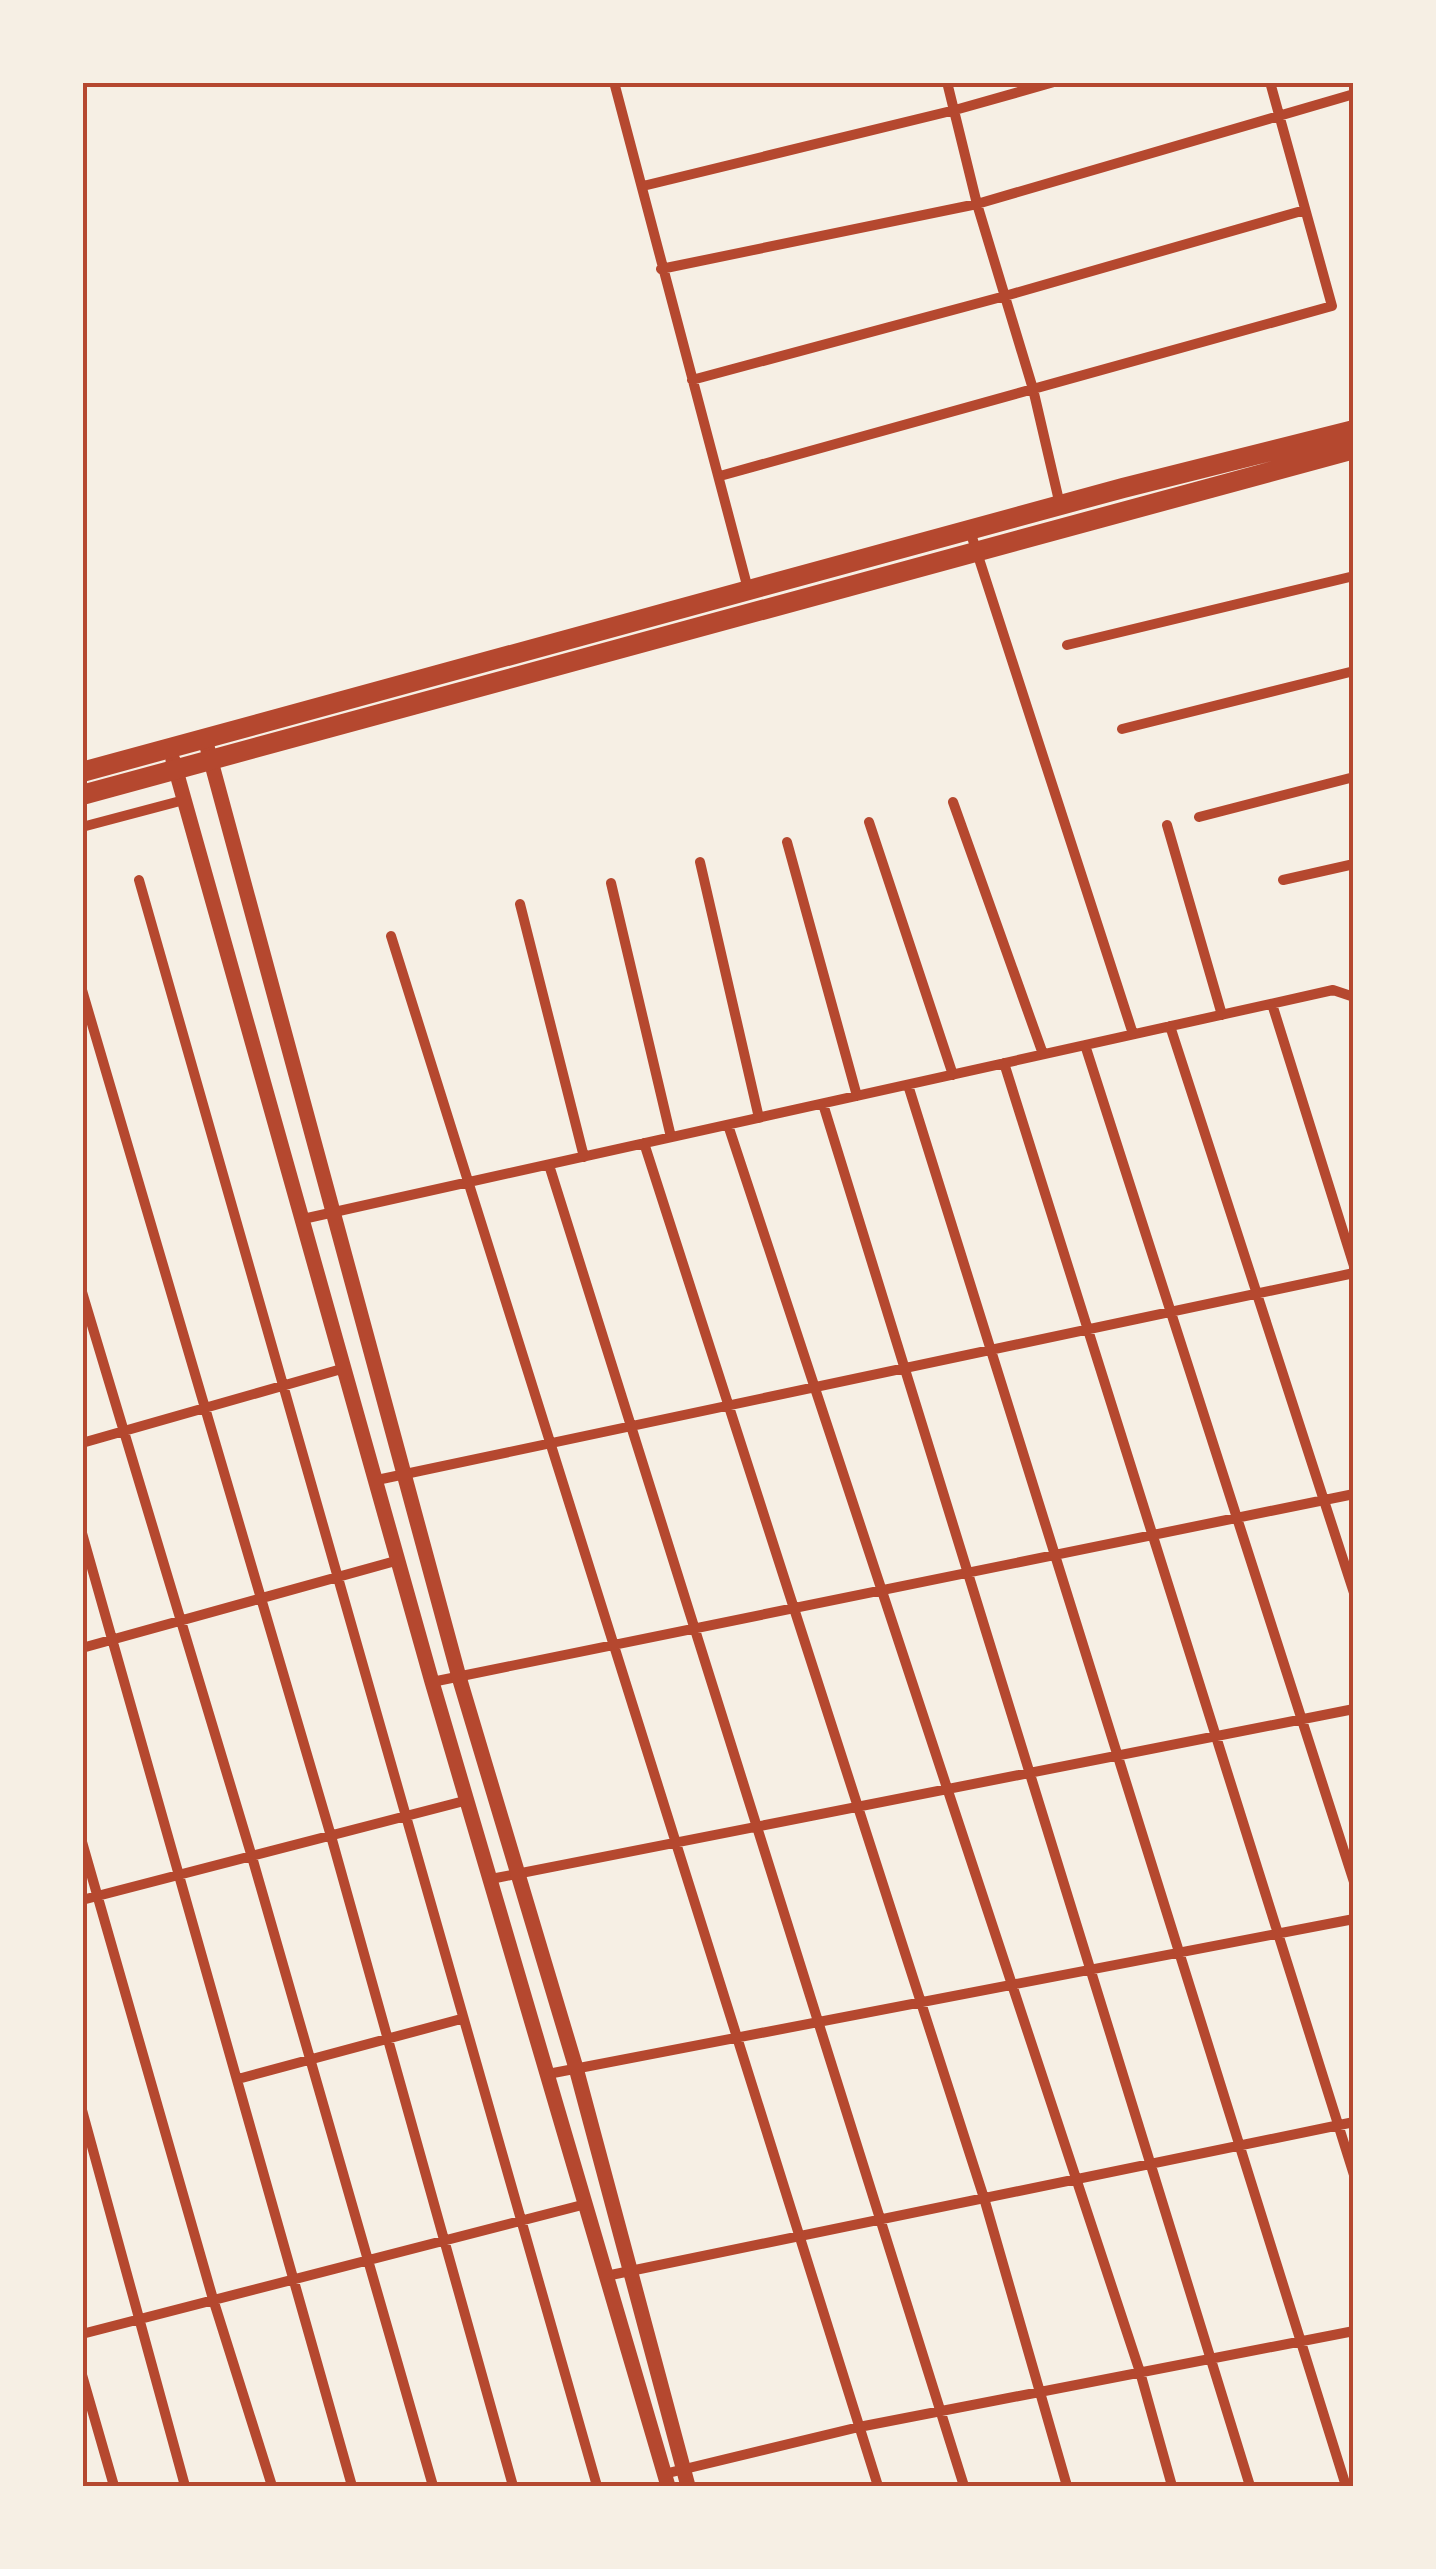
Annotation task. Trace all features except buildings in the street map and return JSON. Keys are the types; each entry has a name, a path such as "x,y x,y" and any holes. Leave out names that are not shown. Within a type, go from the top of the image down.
{"main road":[{"path":"82,772 173,759 209,760 752,615 973,541 1060,505 1354,430"},
{"path":"82,795 173,759 204,739 749,592 1354,449"}],"street":[{"path":"614,82 661,269 720,476 752,615"},
{"path":"947,82 1033,390 1060,505"},
{"path":"643,186 956,110 1054,82"},
{"path":"720,476 1332,306 1270,82"},
{"path":"661,269 978,204 1354,94"},
{"path":"692,380 1305,210"},
{"path":"973,541 1134,1034"},
{"path":"1067,645 1354,576"},
{"path":"1122,729 1354,672"},
{"path":"204,739 459,1677 576,2068 688,2486"},
{"path":"173,759 432,1682 666,2480 684,2470 860,2427 1354,2331"},
{"path":"1200,816 1354,777"},
{"path":"82,827 184,800"},
{"path":"953,802 1044,1054"},
{"path":"869,822 953,1074"},
{"path":"1167,825 1222,1014"},
{"path":"787,842 857,1096"},
{"path":"700,862 758,1118"},
{"path":"1283,880 1354,864"},
{"path":"138,880 597,2486"},
{"path":"610,883 670,1138"},
{"path":"520,904 584,1157"},
{"path":"391,936 878,2486"},
{"path":"82,990 331,1836 513,2486"},
{"path":"303,1220 1333,990 1354,997"},
{"path":"376,1480 1257,1294 1354,1269 1272,1004"},
{"path":"1170,1026 1354,1593"},
{"path":"1084,1045 1354,1882"},
{"path":"1004,1063 1354,2175"},
{"path":"908,1084 1346,2486"},
{"path":"824,1104 1250,2486"},
{"path":"728,1125 1140,2372 1172,2486"},
{"path":"644,1143 984,2198 1066,2486"},
{"path":"549,1164 964,2486"},
{"path":"82,1292 252,1857 433,2486"},
{"path":"82,1443 345,1368"},
{"path":"432,1682 1354,1494"},
{"path":"82,1533 352,2486"},
{"path":"82,1648 399,1560"},
{"path":"491,1879 1354,1709"},
{"path":"82,1900 468,1800"},
{"path":"82,1842 213,2299 272,2486"},
{"path":"548,2074 1354,1920"},
{"path":"238,2079 461,2019"},
{"path":"82,2110 185,2486"},
{"path":"606,2276 1354,2122"},
{"path":"82,2334 586,2204"},
{"path":"82,2374 114,2486"}]}
